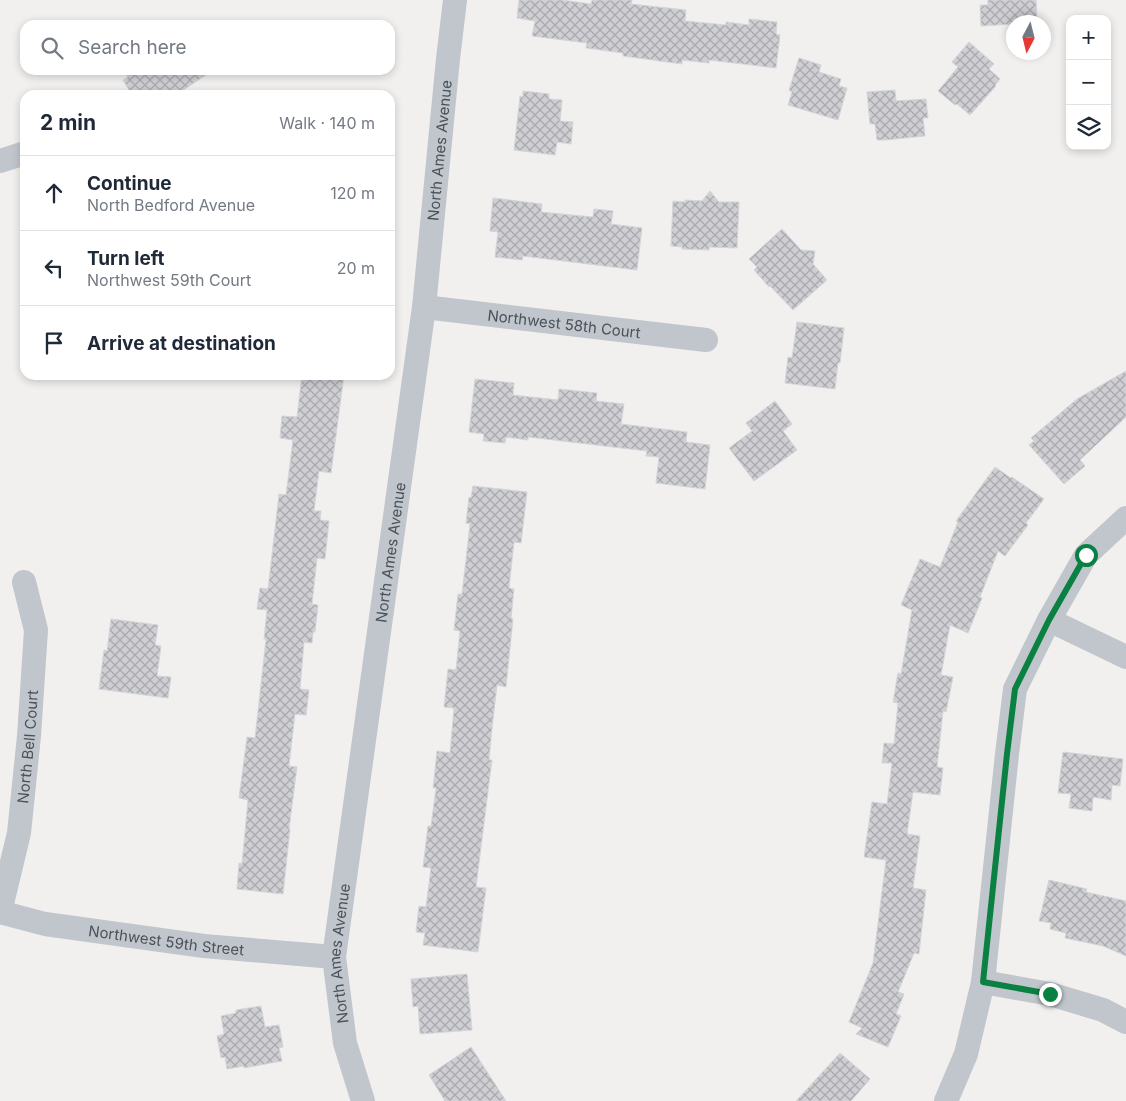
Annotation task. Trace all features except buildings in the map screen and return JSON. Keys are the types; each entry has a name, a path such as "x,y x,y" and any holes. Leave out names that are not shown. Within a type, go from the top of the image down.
{"street":[{"name":"North Ames Avenue","path":"363,1101 345,1044 334,957 424,306 455,0"},
{"path":"0,161 20,155"},
{"name":"Northwest 58th Court","path":"424,306 706,340"},
{"path":"946,1101 966,1054 983,982 1015,689 1049,620 1086,555 1126,518"},
{"name":"North Bell Court","path":"0,912 19,833 29,736 36,630 24,582"},
{"path":"1049,620 1126,657"},
{"name":"Northwest 59th Street","path":"0,912 45,924 204,946 334,957"},
{"path":"983,982 1050,994 1103,1010 1126,1022"}],"route":[{"path":"1050,994 983,982 1015,689 1049,620 1086,555"}]}
